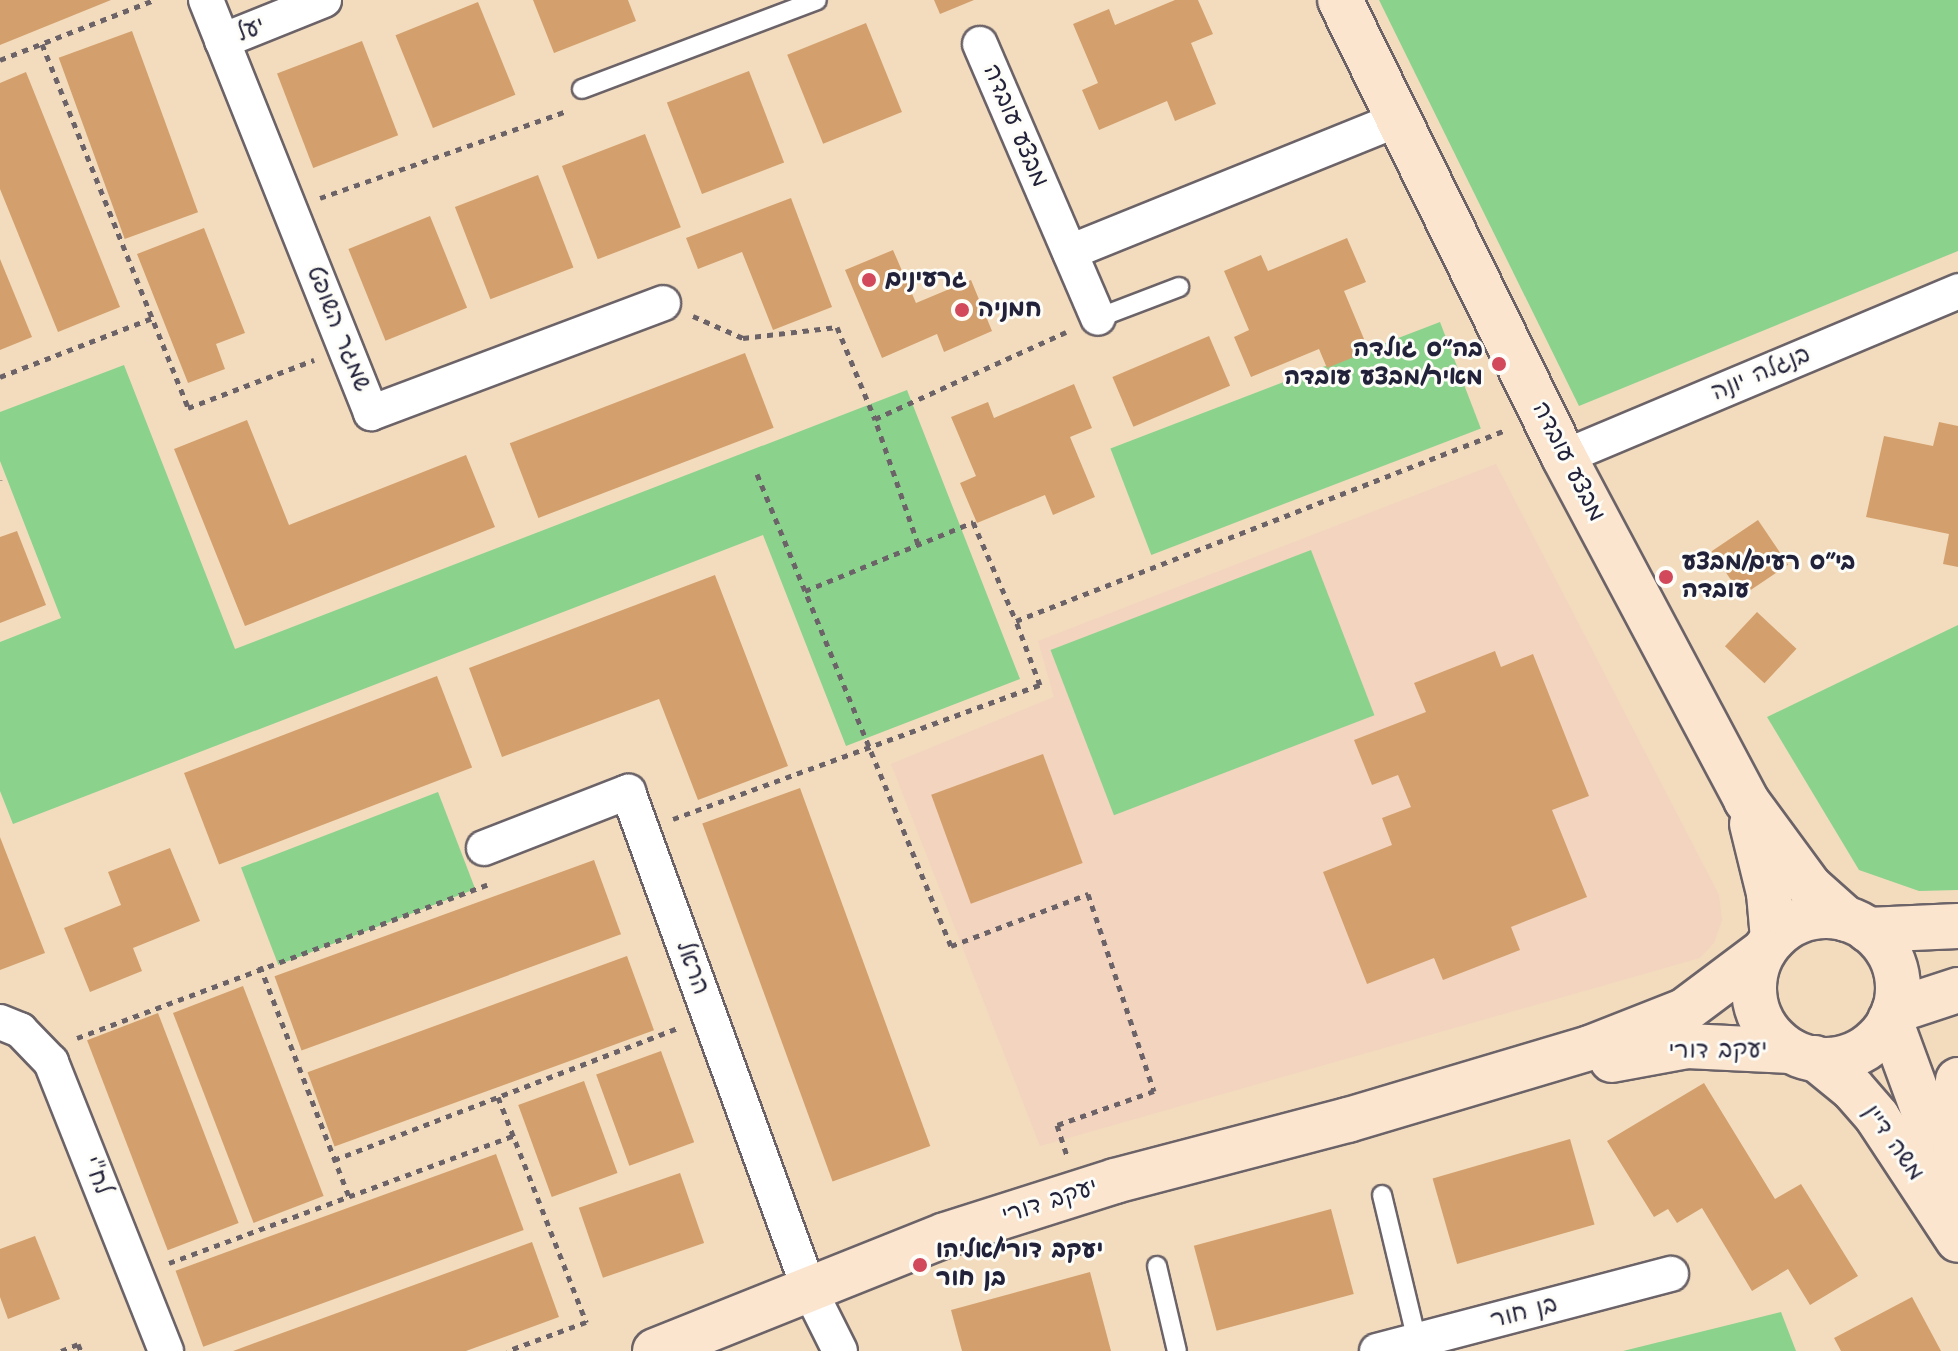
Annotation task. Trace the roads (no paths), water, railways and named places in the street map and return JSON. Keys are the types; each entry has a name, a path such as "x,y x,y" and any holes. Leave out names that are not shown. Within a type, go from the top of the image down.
{"street":[{"name":"שמגר השופט","path":"206,0 371,413 663,303"},
{"name":"יעל","path":"222,41 324,0"},
{"name":"מבצע עובדה","path":"1340,0 1564,457 1746,800 1810,887 1857,924"},
{"name":"מבצע עובדה","path":"980,44 1098,318"},
{"path":"1070,252 1400,119"},
{"name":"בנגלה יונה","path":"1564,457 1958,291"},
{"name":"הראל","path":"484,848 628,792 809,1289"},
{"name":"מבצע עובדה","path":"1746,800 1769,893 1768,946"},
{"path":"1958,926 1857,924 1810,918 1768,946 1754,984 1757,1008 1766,1028 1803,1054 1858,1051 1892,1016 1958,990"},
{"path":"1857,924 1894,966 1892,1016"},
{"name":"יעקב דורי","path":"655,1351 945,1235 1079,1193 1457,1090 1590,1048 1684,1011 1768,946"},
{"name":"משה דיין","path":"1892,1016 1958,1205"},
{"name":"לח\"י","path":"0,1022 20,1030 51,1062 166,1351"},
{"name":"יעקב דורי","path":"1457,1090 1687,1046 1803,1054"},
{"name":"משה דיין","path":"1803,1054 1853,1089 1877,1117 1958,1240"},
{"path":"1958,1080 1952,1144 1958,1183"},
{"name":"בן חור","path":"1377,1351 1671,1274"},
{"path":"809,1289 840,1351"}],"lane":[{"path":"582,89 817,0"},
{"path":"1098,318 1179,287"},
{"path":"1382,1195 1417,1341"},
{"path":"1157,1266 1177,1351"}],"place":[{"name":"גרעינים","path":"869,280"},
{"name":"חמניה","path":"962,310"},
{"name":"בה״ס גולדה מאיר/מבצע עובדה","path":"1499,364"},
{"name":"בי״ס רעים/מבצע עובדה","path":"1666,577"},
{"name":"יעקב דורי/אליהו בן חור","path":"920,1265"}]}
